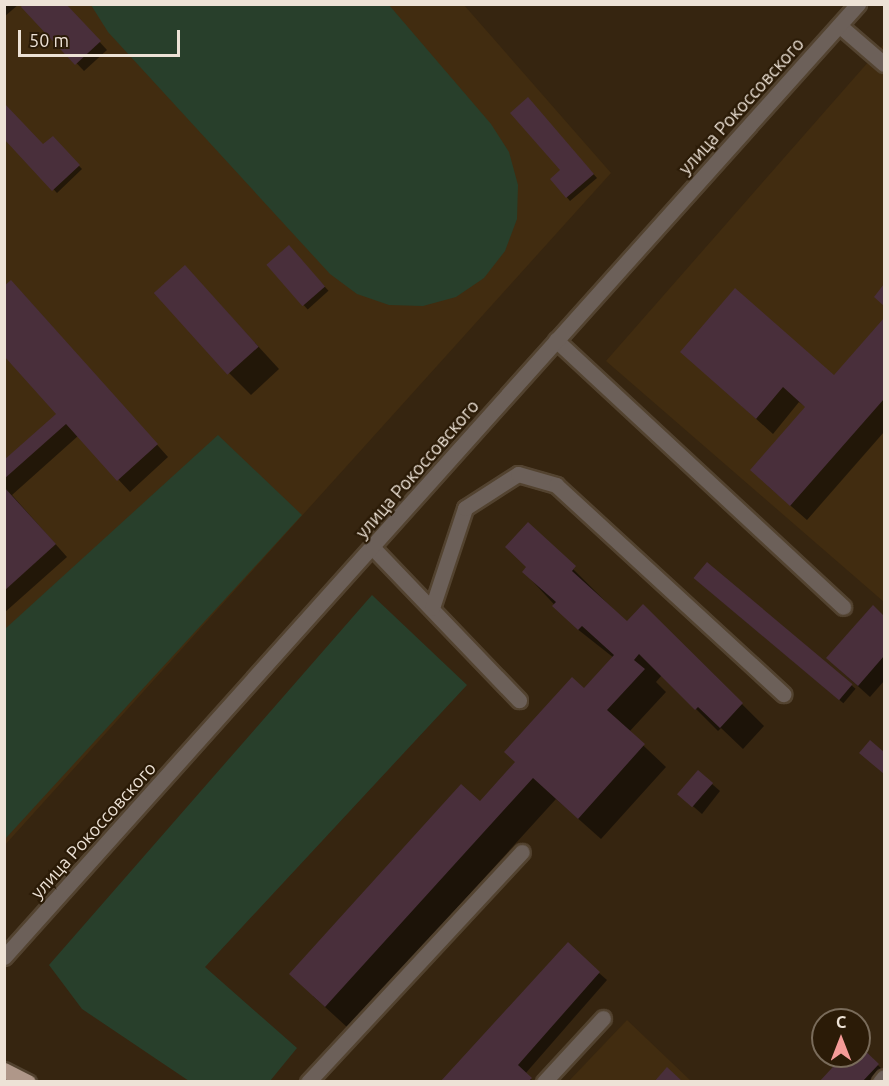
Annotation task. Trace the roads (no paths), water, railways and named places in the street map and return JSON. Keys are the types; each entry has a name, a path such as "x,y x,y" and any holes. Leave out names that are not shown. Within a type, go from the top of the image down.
{"main road":[{"path":"4,1070 28,1082"}],"street":[{"name":"улица Рокоссовского","path":"4,957 373,548 556,340 858,4"},
{"path":"840,26 885,64"},
{"path":"556,340 843,607"},
{"path":"432,608 465,508 518,474 556,485 783,694"},
{"path":"373,548 519,700"},
{"path":"308,1082 522,852"},
{"path":"544,1082 603,1018"},
{"path":"880,1082 885,1077"}]}
